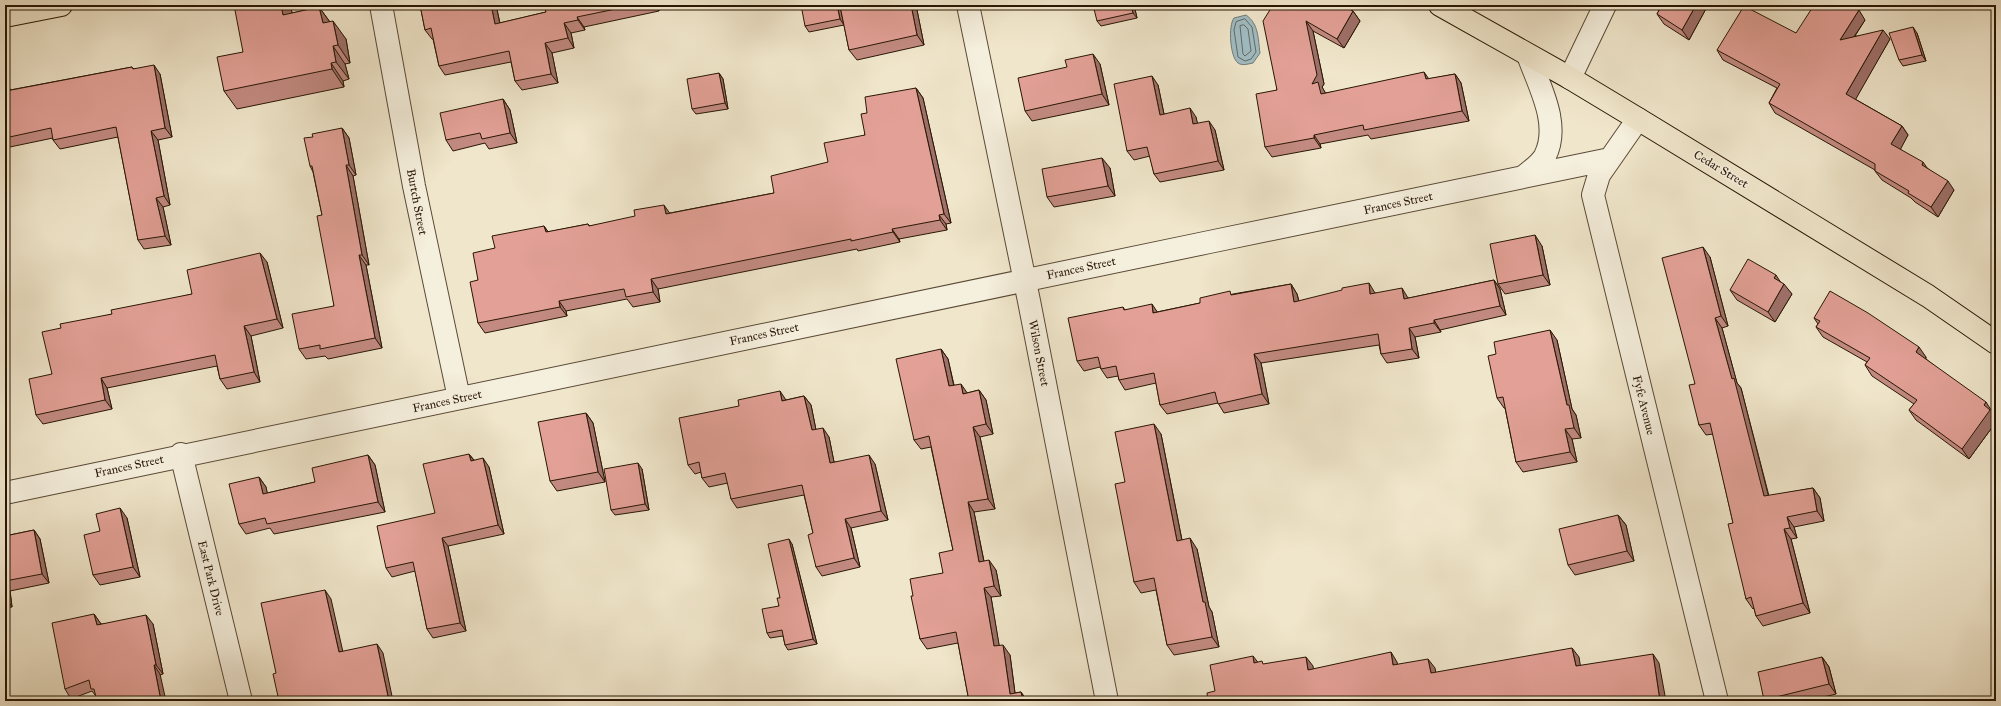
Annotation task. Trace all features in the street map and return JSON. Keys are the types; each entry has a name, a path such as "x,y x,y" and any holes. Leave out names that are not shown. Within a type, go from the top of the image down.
{"main road":[{"path":"5,16 61,5"},
{"name":"Cedar Street","path":"1440,5 1570,78 1638,119 1928,296 1996,343"}],"street":[{"name":"Burtch Street","path":"381,5 414,186 459,398"},
{"name":"Wilson Street","path":"968,5 1024,280 1106,701"},
{"path":"1570,78 1605,5"},
{"path":"1523,177 1545,156 1550,125 1549,114 1528,55"},
{"name":"Fyfe Avenue","path":"1638,119 1599,175 1593,195 1717,701"},
{"name":"Frances Street","path":"5,493 181,454 459,398 1610,159"},
{"name":"East Park Drive","path":"181,454 241,701"}],"water":[{"path":"1246,15 1256,27 1260,53 1253,63 1243,65 1235,60 1233,55 1231,28 1234,18"}],"building":[{"path":"234,5 281,5 283,15 319,7 323,23 333,21 338,45 333,46 336,62 331,63 332,69 224,91 217,57 243,52"},
{"path":"420,5 491,5 495,24 546,12 544,5 635,5 577,17 578,20 564,23 568,38 545,43 551,74 515,81 509,51 439,66 431,28 425,30"},
{"path":"801,5 837,5 840,19 805,26"},
{"path":"911,5 917,35 849,50 840,6"},
{"path":"1093,5 1131,5 1133,13 1097,21"},
{"path":"1273,5 1342,5 1353,11 1337,39 1306,21 1317,75 1312,84 1318,82 1321,94 1424,72 1426,79 1455,74 1462,111 1364,130 1363,125 1314,135 1314,138 1265,147 1256,94 1277,90 1263,21"},
{"path":"1662,5 1696,5 1682,30 1657,14"},
{"path":"1814,5 1851,5 1859,10 1840,40 1883,30 1846,94 1902,126 1891,144 1923,162 1922,165 1948,181 1931,207 1908,193 1909,191 1875,171 1875,164 1769,103 1780,84 1717,50 1744,6 1796,33"},
{"path":"1913,27 1922,55 1899,60 1889,33"},
{"path":"1093,54 1102,94 1025,111 1018,78 1067,67 1065,60"},
{"path":"154,65 165,128 151,131 164,196 156,198 165,236 138,240 116,127 53,140 51,128 5,138 5,86 6,91 132,67 133,69"},
{"path":"719,73 725,103 692,109 687,79"},
{"path":"1152,76 1160,115 1190,108 1193,124 1209,121 1218,161 1154,174 1147,147 1127,151 1114,84"},
{"path":"916,88 944,214 939,215 940,220 892,229 893,232 851,241 851,239 651,279 653,292 626,297 624,289 559,301 560,307 478,323 470,282 478,280 473,253 495,248 492,236 544,226 546,232 588,224 589,226 635,216 634,210 664,205 666,214 774,193 771,176 828,162 824,143 865,135 861,114 867,113 865,97"},
{"path":"503,99 510,133 482,139 480,133 446,140 440,113"},
{"path":"342,128 349,165 346,165 362,255 359,255 375,338 320,349 320,345 299,349 292,314 334,306 317,216 322,215 312,166 310,166 304,138 313,137 312,134"},
{"path":"1102,158 1108,186 1047,197 1042,169"},
{"path":"1535,235 1543,275 1498,284 1490,244"},
{"path":"1703,247 1721,316 1715,318 1732,379 1734,378 1764,496 1813,488 1817,511 1787,517 1790,528 1784,529 1803,603 1756,616 1751,597 1746,599 1728,524 1733,523 1710,423 1699,425 1689,385 1695,384 1662,258"},
{"path":"260,253 277,319 244,326 254,372 220,379 215,355 101,378 105,400 36,415 29,379 52,374 42,332 61,328 60,324 112,314 111,310 192,294 187,270"},
{"path":"1748,259 1776,275 1774,278 1784,284 1768,312 1730,290"},
{"path":"1494,280 1500,306 1434,320 1434,323 1409,328 1412,349 1381,354 1378,334 1254,354 1262,394 1218,404 1215,392 1160,405 1154,373 1119,380 1116,366 1101,369 1098,357 1077,361 1068,318 1123,307 1124,310 1152,304 1153,313 1200,303 1200,298 1230,291 1231,295 1291,284 1294,302 1342,290 1342,288 1369,283 1370,294 1402,288 1404,299"},
{"path":"1830,291 1868,313 1919,347 1916,352 1986,402 1984,405 1990,410 1962,449 1909,410 1917,400 1865,365 1870,358 1816,327 1820,321 1814,318"},
{"path":"1550,330 1567,405 1569,405 1574,428 1565,429 1570,452 1516,462 1503,397 1497,398 1488,356 1496,354 1494,342"},
{"path":"941,349 949,386 961,384 963,394 979,390 986,424 973,427 988,499 968,502 979,562 989,560 994,586 984,588 994,646 1003,645 1010,694 1021,692 1023,701 969,701 956,632 920,639 911,596 913,596 910,579 943,573 939,553 953,550 929,436 914,440 896,359"},
{"path":"780,391 782,401 804,396 812,430 823,428 830,463 869,455 881,511 845,519 854,558 816,567 808,535 813,533 802,485 731,499 725,473 702,478 699,462 688,465 679,418 739,406 738,400"},
{"path":"586,413 598,472 550,481 538,422"},
{"path":"1154,424 1177,541 1190,538 1212,637 1167,645 1154,578 1134,582 1115,484 1125,482 1115,432"},
{"path":"469,454 471,461 483,458 498,525 442,538 460,623 427,629 413,562 386,568 377,526 435,513 423,464"},
{"path":"368,455 378,502 267,524 265,518 239,524 229,484 259,477 263,494 315,482 312,468"},
{"path":"638,463 645,504 611,510 604,469"},
{"path":"120,508 133,567 93,575 84,535 100,531 96,514"},
{"path":"1618,515 1627,551 1568,565 1559,529"},
{"path":"34,530 42,574 5,581 5,536"},
{"path":"789,539 813,639 785,645 782,630 767,633 762,609 779,606 777,598 780,598 768,544"},
{"path":"325,590 339,652 377,644 389,701 279,701 273,674 276,673 261,603"},
{"path":"94,614 97,625 146,615 156,665 154,665 161,701 97,701 94,689 91,689 89,680 65,689 52,623"},
{"path":"1572,648 1576,666 1653,654 1660,701 1208,701 1207,693 1215,691 1210,665 1253,656 1254,663 1262,661 1263,664 1306,657 1308,670 1391,652 1393,665 1428,659 1431,673"},
{"path":"1822,657 1829,684 1764,700 1758,672"}]}
